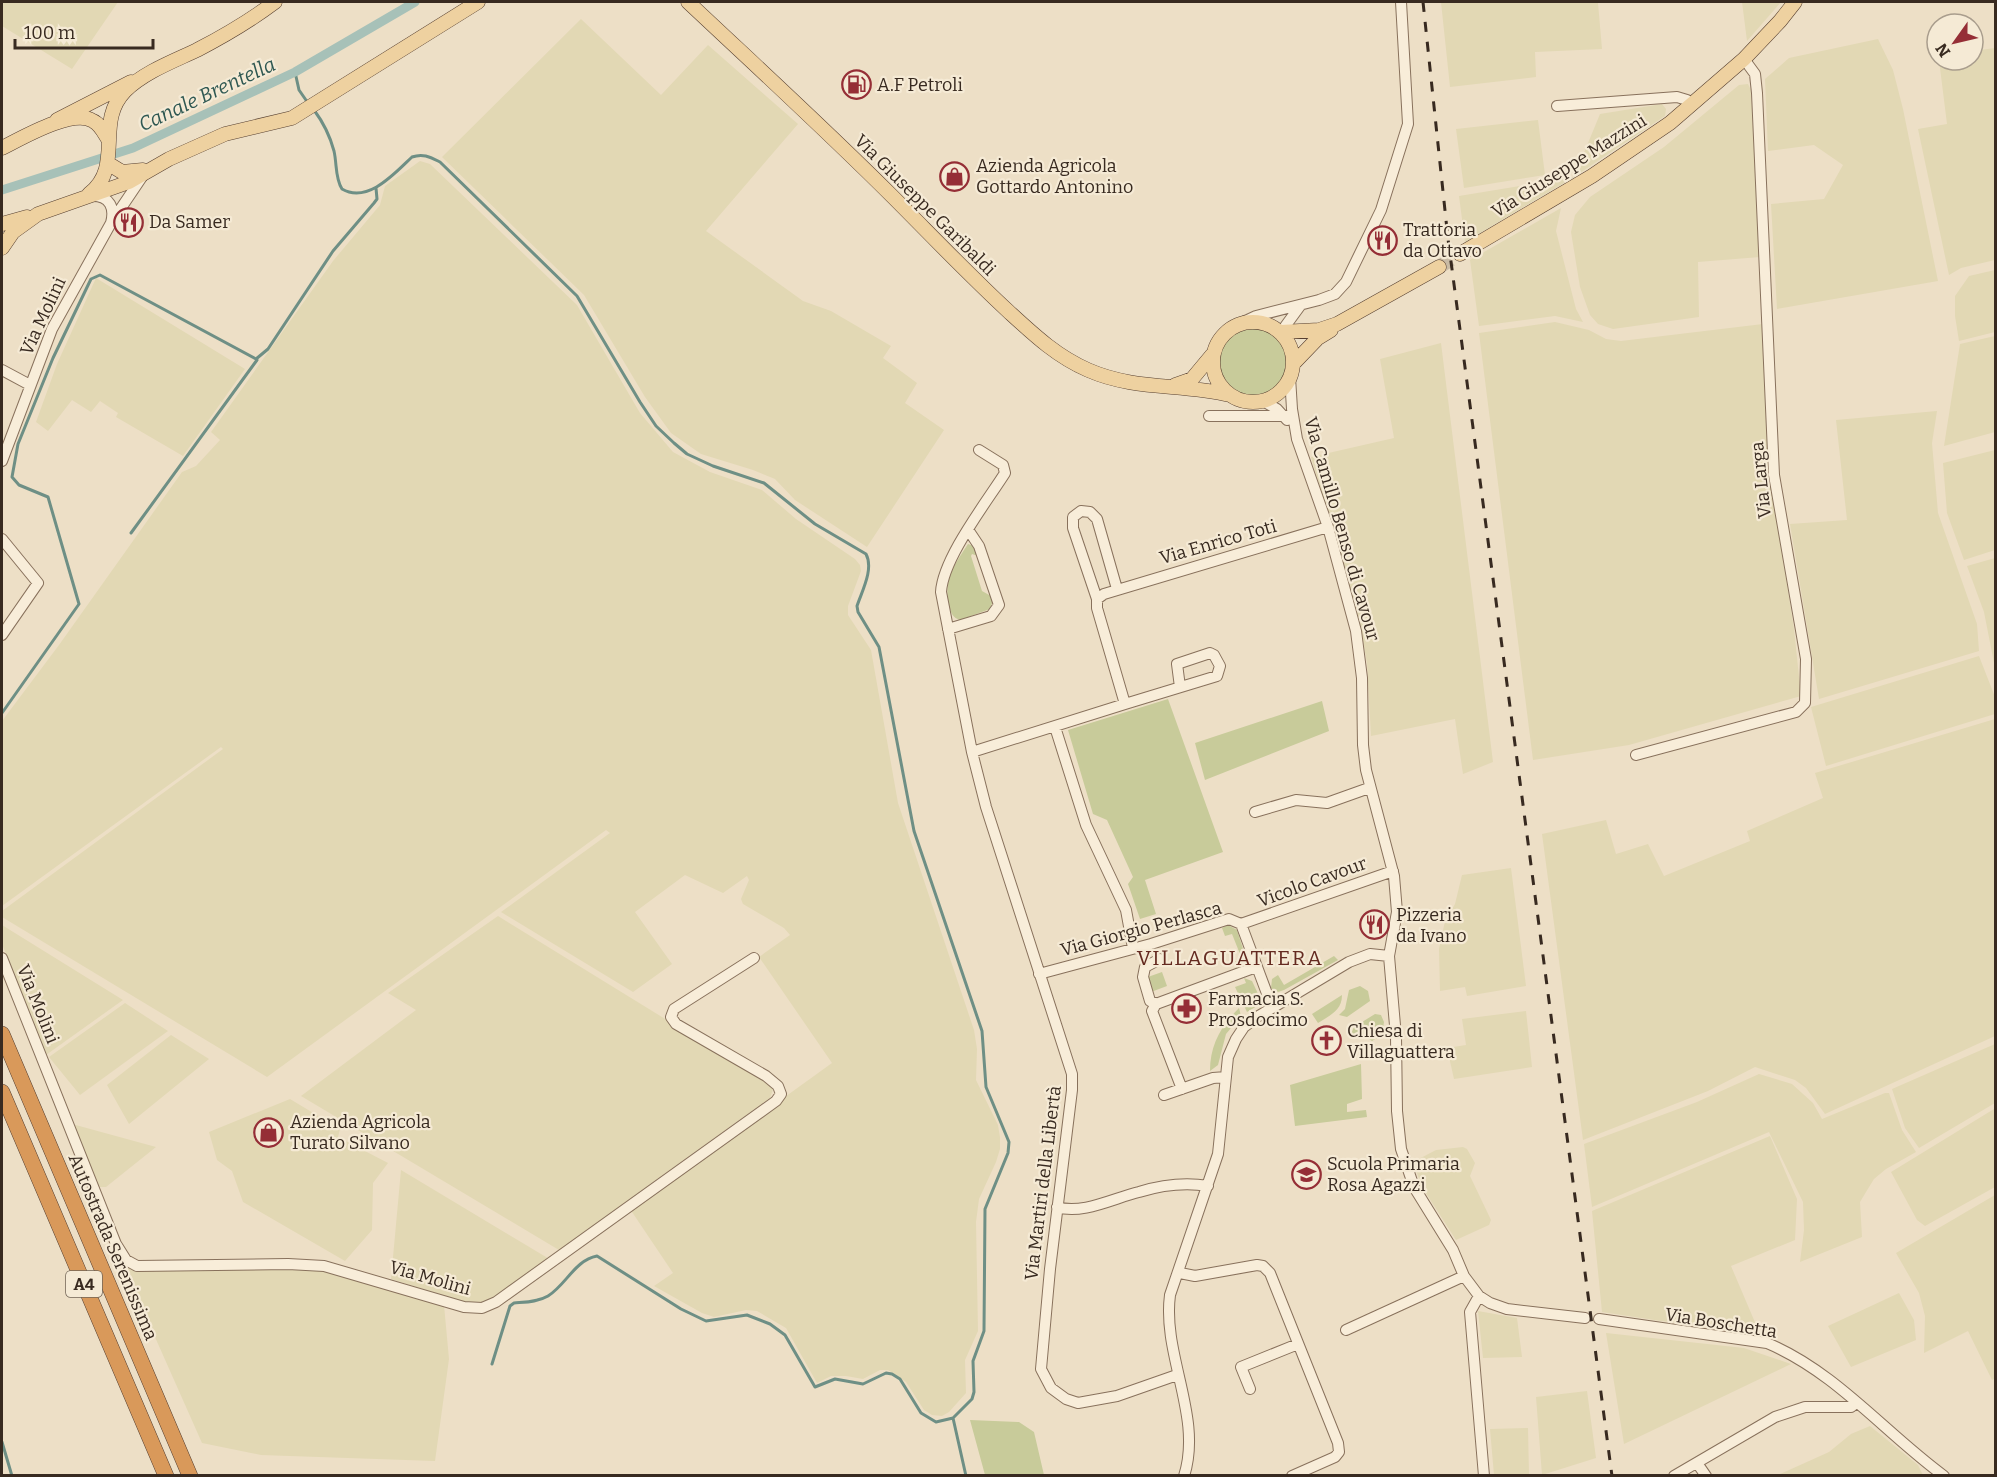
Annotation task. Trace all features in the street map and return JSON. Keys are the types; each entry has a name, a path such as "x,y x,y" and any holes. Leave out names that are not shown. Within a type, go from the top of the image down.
{"highway":[{"name":"Autostrada Serenissima","path":"2,1034 190,1476"},
{"name":"A4","path":"2,1092 165,1476"}],"main road":[{"path":"2,148 48,126 70,111 217,39 275,2"},
{"path":"2,224 80,201 129,182 149,169 225,134 282,122 326,99 478,2"},
{"name":"Via Giuseppe Garibaldi","path":"688,2 876,179 987,292 1051,349 1069,361 1112,380 1164,388 1207,389 1230,395"},
{"name":"Via Giuseppe Mazzini","path":"1460,254 1632,151 1692,105 1744,59 1795,2"},
{"path":"80,201 103,180 109,163 108,140 112,115 125,91 152,72"},
{"path":"48,126 79,118 91,119 97,123 108,140"},
{"path":"109,163 122,172 149,169"},
{"path":"2,248 13,232 38,214"},
{"path":"1292,371 1288,342 1281,332 1262,322 1241,322 1222,335 1212,355 1215,378 1230,395 1251,402 1263,401 1284,388 1292,371 1318,338 1337,324 1439,267"},
{"path":"1281,332 1306,331 1337,324"},
{"name":"Via Giuseppe Garibaldi","path":"1164,388 1192,379 1212,355"}],"street":[{"path":"1241,322 1335,294 1346,282 1381,210 1408,124 1409,105 1401,2"},
{"name":"Via Larga","path":"1636,755 1796,712 1805,703 1806,659 1774,475 1755,74 1744,59"},
{"path":"1557,106 1677,97 1687,100 1692,105"},
{"name":"Via Molini","path":"2,461 52,329 111,223 149,169"},
{"path":"93,196 102,196 111,204 113,212 111,223"},
{"path":"1300,306 1295,319 1306,331"},
{"path":"1281,332 1300,306"},
{"path":"2,370 30,385"},
{"name":"Via Camillo Benso di Cavour","path":"1292,371 1289,417 1328,527 1356,631 1362,678 1363,745 1369,788 1394,871 1397,912 1389,956"},
{"path":"1263,401 1289,417"},
{"path":"1209,416 1289,417"},
{"name":"Via Martiri della Libertà","path":"979,450 1003,465 1005,473 942,578 941,592 972,752 1039,974 1072,1074 1040,1357 1041,1370 1051,1388 1066,1399 1078,1403 1117,1396 1177,1376"},
{"path":"1117,589 1096,519 1090,512 1081,511 1073,517 1073,528 1097,599 1097,608 1125,704"},
{"name":"Via Enrico Toti","path":"1097,599 1117,589 1328,527"},
{"path":"948,629 991,615 999,605 980,546 969,531"},
{"path":"2,539 38,584 2,635"},
{"path":"972,752 1180,687"},
{"path":"1055,727 1086,825 1126,910 1133,948"},
{"path":"1255,812 1296,800 1327,803 1369,788"},
{"name":"Vicolo Cavour","path":"1241,924 1394,871"},
{"name":"Via Giorgio Perlasca","path":"1039,974 1228,919 1241,924 1272,1007"},
{"path":"1186,1475 1189,1457 1188,1429 1168,1314 1170,1295 1180,1273 1218,1154 1228,1057 1244,1027 1272,1007 1349,962 1370,954 1389,956 1396,1037 1396,1111 1401,1149 1414,1187 1453,1250 1464,1276 1479,1296 1507,1309 1585,1318"},
{"name":"Via Molini","path":"2,958 116,1244 126,1260 137,1266 288,1264 324,1266 464,1307 482,1308 496,1302 576,1247 776,1101 781,1095 778,1086 766,1076 676,1024 671,1017 674,1009 754,958"},
{"name":"Via Giorgio Perlasca","path":"1160,959 1145,967 1143,977 1150,1001 1156,1004 1152,1011 1182,1089"},
{"path":"1156,1004 1256,968"},
{"path":"1164,1095 1214,1078 1226,1077"},
{"path":"1057,1208 1072,1210 1142,1191 1183,1183 1208,1186"},
{"path":"1180,1273 1196,1276 1263,1266 1270,1273 1338,1443 1339,1452 1335,1457 1292,1476"},
{"path":"1346,1330 1464,1276"},
{"path":"1479,1296 1470,1312 1484,1476"},
{"name":"Via Boschetta","path":"1599,1319 1767,1343 1792,1354 1818,1370 1940,1474"},
{"path":"1250,1389 1241,1367 1298,1344"},
{"path":"1674,1476 1775,1417 1805,1407 1851,1407 1856,1403"},
{"path":"1697,1463 1706,1476"}],"shaded area":[{"path":"2,2 118,2 72,69 2,26"},
{"path":"1441,2 1598,3 1602,49 1535,52 1536,77 1450,87"},
{"path":"1742,2 1781,2 1747,41"},
{"path":"581,19 661,95 708,45 798,124 706,231 803,301 831,311 891,346 883,358 917,383 905,403 944,430 867,547 795,500 775,479 701,454 671,433 645,397 584,295 442,157"},
{"path":"1878,39 1893,70 1903,109 1938,281 1777,309 1771,204 1824,199 1843,165 1814,145 1768,151 1765,79 1789,58"},
{"path":"1995,48 1995,260 1961,268 1949,275 1918,129 1947,124 1940,72 1985,72 1985,49"},
{"path":"1748,84 1751,90 1760,257 1698,262 1699,317 1613,329 1598,324 1590,315 1580,287 1571,232 1575,215 1590,197 1664,147 1739,85"},
{"path":"1662,104 1666,109 1665,116 1574,177 1600,114"},
{"path":"1538,120 1545,175 1464,188 1456,129"},
{"path":"420,161 430,164 577,305 640,413 673,452 710,472 762,490 796,519 855,559 860,565 861,571 848,606 848,615 871,650 898,803 974,1030 977,1049 976,1080 998,1125 1000,1137 1000,1149 996,1162 979,1199 976,1222 978,1331 965,1360 966,1393 949,1412 942,1416 932,1415 924,1410 906,1382 888,1370 880,1370 863,1379 831,1376 817,1383 786,1328 757,1311 746,1310 714,1317 702,1313 654,1286 673,1273 630,1209 832,1063 759,957 790,935 784,928 743,904 741,899 749,880 747,876 723,893 685,875 635,912 672,964 633,992 501,912 610,833 606,830 267,1077 2,917 2,911 223,749 221,747 2,906 2,721 182,472 196,466 220,440 211,432 333,261 380,205 385,186"},
{"path":"1574,177 1465,242 1459,196"},
{"path":"1561,208 1556,231 1576,309 1583,322 1555,316 1479,326 1470,260"},
{"path":"1995,270 1995,332 1959,341 1955,296 1969,276"},
{"path":"96,278 245,369 183,456 116,417 118,413 100,401 91,412 72,400 48,431 36,422 57,364"},
{"path":"1555,322 1589,330 1606,339 1621,341 1763,324 1770,476 1794,629 1801,696 1629,745 1533,760 1479,333"},
{"path":"1995,336 1995,432 1944,446 1960,344"},
{"path":"1441,343 1493,762 1463,774 1455,719 1371,736 1367,663 1359,619 1311,457 1394,438 1380,359"},
{"path":"1937,411 1932,443 1938,513 1977,624 1979,651 1819,699 1790,524 1847,520 1836,420"},
{"path":"1995,450 1995,550 1964,560 1947,513 1943,463"},
{"path":"1996,558 1995,668 1984,612 1967,566"},
{"path":"1979,656 1995,697 1995,714 1826,766 1811,707"},
{"path":"1995,719 1995,1036 1825,1114 1806,1088 1795,1080 1755,1067 1708,1091 1583,1140 1542,834 1606,820 1616,854 1648,844 1664,876 1750,841 1747,831 1823,798 1815,773"},
{"path":"1511,868 1526,986 1467,996 1465,987 1440,991 1439,949 1445,921 1455,904 1462,875"},
{"path":"498,916 774,1086 770,1098 559,1250 301,1096 416,1010 388,993"},
{"path":"2,925 123,1000 46,1055 2,944"},
{"path":"125,1003 168,1031 80,1095 49,1057"},
{"path":"1526,1011 1532,1067 1454,1079 1447,1048 1466,1045 1462,1019"},
{"path":"171,1035 209,1059 129,1124 107,1085"},
{"path":"1995,1044 1995,1103 1919,1148 1905,1128 1892,1089"},
{"path":"1759,1074 1792,1084 1813,1103 1822,1119 1889,1093 1902,1130 1916,1152 1886,1169 1874,1179 1860,1202 1862,1237 1800,1262 1804,1230 1803,1202 1769,1132 1592,1207 1584,1144 1697,1102"},
{"name":"Azienda Agricola Turato Silvano","path":"290,1099 340,1129 338,1137 388,1163 373,1183 372,1230 345,1261 243,1202 232,1171 217,1160 209,1132"},
{"path":"1994,1109 1995,1187 1925,1226 1917,1220 1891,1172"},
{"path":"72,1124 156,1147 106,1187 100,1187 96,1183"},
{"path":"1770,1136 1797,1199 1795,1240 1731,1266 1760,1334 1721,1326 1661,1321 1602,1312 1592,1211"},
{"path":"1463,1147 1467,1149 1475,1163 1470,1176 1491,1220 1489,1225 1456,1240 1422,1187 1413,1162 1436,1150"},
{"path":"401,1170 551,1260 485,1303 471,1304 391,1279"},
{"path":"1995,1195 1996,1378 1992,1380 1968,1331 1924,1353 1925,1316 1919,1293 1896,1253"},
{"path":"123,1265 138,1269 294,1266 327,1270 444,1305 449,1359 435,1461 261,1455 202,1443"},
{"path":"1899,1293 1914,1320 1916,1340 1851,1367 1828,1326"},
{"path":"1478,1311 1517,1318 1522,1357 1483,1358"},
{"path":"1606,1333 1744,1348 1791,1364 1624,1444"},
{"path":"1587,1391 1596,1458 1542,1475 1536,1397"},
{"path":"1870,1426 1918,1465 1923,1475 1778,1475 1829,1452 1851,1434"},
{"path":"1528,1428 1529,1475 1494,1475 1490,1429"}],"green space":[{"path":"1253,326 1272,332 1282,342 1288,361 1282,380 1272,390 1253,396 1234,390 1224,380 1218,361 1224,342 1234,332"},
{"path":"968,544 974,546 978,556 972,554 971,556 982,591 991,596 993,601 990,609 960,620 954,617 951,611 947,588 954,566"},
{"path":"1168,699 1223,852 1145,880 1156,914 1140,919 1128,884 1133,877 1107,820 1093,814 1068,730"},
{"path":"1322,701 1329,731 1205,780 1195,743"},
{"path":"1228,925 1237,930 1246,958 1246,962 1236,968 1234,962 1242,959 1232,934 1225,936 1222,928"},
{"path":"1334,956 1338,960 1284,990 1278,992 1271,988 1272,979 1278,975 1284,985"},
{"path":"1162,972 1167,986 1151,992 1145,978"},
{"path":"1244,978 1252,981 1260,998 1257,1006 1247,1012 1235,987 1246,983"},
{"path":"1360,986 1368,991 1370,1001 1347,1017 1339,1015 1345,1009 1349,990"},
{"path":"1342,995 1338,1009 1318,1023 1312,1014"},
{"path":"1239,1008 1241,1016 1226,1034 1218,1065 1210,1071 1214,1044 1227,1022"},
{"path":"1375,1014 1381,1015 1384,1022 1382,1035 1372,1041 1361,1033 1351,1034 1354,1027"},
{"path":"1361,1064 1362,1099 1347,1104 1347,1112 1366,1110 1367,1117 1295,1126 1290,1085"},
{"path":"970,1420 1019,1422 1034,1432 1044,1475 985,1475"}],"waterway":[{"name":"Canale Brentella","path":"2,190 133,148 295,72 415,2"},
{"path":"295,72 299,90 308,103"},
{"path":"314,110 323,124 334,151 338,180 342,189 352,193 371,190 389,178 412,157 426,156 440,162 577,296 640,402 656,426 674,443 687,454 713,466 764,483 815,524 866,554 869,566 857,606 858,612 879,647 914,831 982,1031 986,1087 1009,1142 1008,1153 985,1209 984,1331 973,1361 974,1392 972,1399 953,1418 966,1476"},
{"path":"2,713 79,604 48,497 19,485 12,477 18,444 53,358 91,279 100,275 256,359 268,349 333,251 377,199 376,188"},
{"path":"131,533 257,360"},
{"path":"492,1364 510,1306 514,1303 536,1301 548,1296 583,1262 597,1256 681,1309 706,1321 747,1315 770,1324 785,1335 815,1387 835,1379 863,1384 886,1373 892,1374 900,1379 921,1413 936,1422 953,1418"},
{"path":"2,1442 12,1476"}],"tunnel":[{"path":"1439,267 1460,254"}],"railway":[{"path":"1423,2 1448,239 1612,1476"}],"place":[{"name":"A.F Petroli","path":"856,85"},
{"name":"Azienda Agricola Gottardo Antonino","path":"955,176"},
{"name":"Da Samer","path":"128,222"},
{"name":"Trattoria da Ottavo","path":"1382,240"},
{"name":"Pizzeria da Ivano","path":"1375,925"},
{"name":"Farmacia S. Prosdocimo","path":"1187,1009"},
{"name":"Chiesa di Villaguattera","path":"1326,1041"},
{"name":"Azienda Agricola Turato Silvano","path":"269,1132"},
{"name":"Scuola Primaria Rosa Agazzi","path":"1306,1174"}],"district":[{"name":"VILLAGUATTERA","path":"1230,958"}]}
